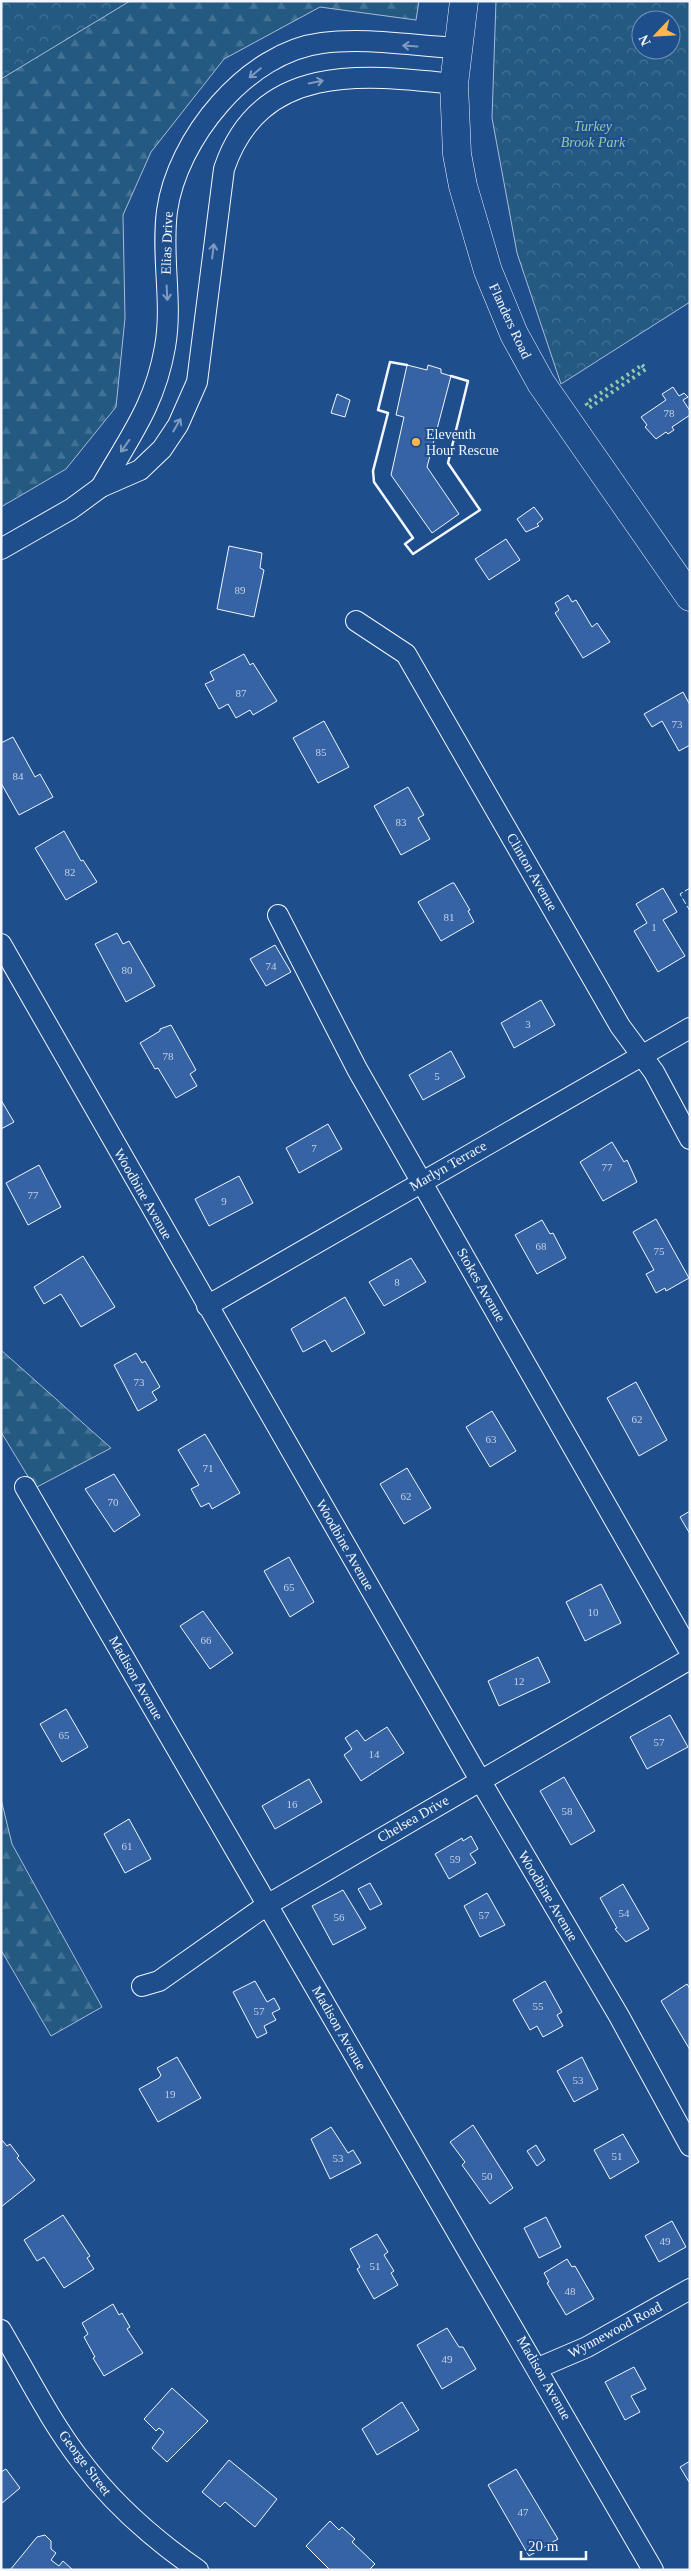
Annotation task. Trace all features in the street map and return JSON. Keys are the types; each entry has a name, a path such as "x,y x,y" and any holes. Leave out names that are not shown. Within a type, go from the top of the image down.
{"main road":[{"name":"Flanders Road","path":"464,1 454,84 457,154 463,186 488,271 507,320 546,392 690,597"}],"street":[{"name":"Elias Drive","path":"101,487 146,413 158,376 166,346 168,316 164,247 168,208 174,183 183,159 198,130 208,117 257,71 281,56 306,46 340,42 458,48"},
{"name":"Elias Drive","path":"1,549 71,509 101,487 140,470 152,461 170,438 188,405 198,372 224,169 235,141 247,126 276,99 312,82 356,78 403,78 454,84"},
{"name":"Clinton Avenue","path":"356,621 406,654 620,1026 654,1072 690,1139"},
{"name":"Stokes Avenue","path":"278,915 357,1069 690,1652"},
{"name":"Woodbine Avenue","path":"1,944 480,1780 619,2016 690,2146"},
{"name":"Marlyn Terrace","path":"207,1306 641,1054 690,1028"},
{"name":"Madison Avenue","path":"25,1487 538,2368 653,2570"},
{"name":"Chelsea Drive","path":"142,1986 159,1981 267,1905 690,1659"},
{"name":"Wynnewood Road","path":"538,2368 587,2348 690,2289"},
{"name":"George Street","path":"1,2330 59,2430 94,2478 149,2534 198,2570"}],"green space":[{"path":"1,1 419,1 416,20 320,7 224,59 151,152 123,215 125,318 116,407 66,469 1,507"},
{"path":"1,1 130,1 1,79"},
{"name":"Turkey Brook Park","path":"496,1 690,1 690,302 561,384 517,253 492,118"},
{"path":"1,1350 111,1448 35,1488 1,1432"},
{"path":"1,1799 12,1844 102,2007 51,2036 1,1950"}],"building":[{"name":"Eleventh Hour Rescue","path":"407,365 427,370 428,365 441,369 441,373 451,376 427,467 459,514 432,533 391,475 404,417 396,415"},
{"path":"673,387 679,396 684,393 688,397 683,400 690,411 690,415 672,427 674,430 668,434 666,432 656,439 645,427 647,425 641,417 666,400 662,394"},
{"path":"337,394 350,400 345,417 331,413"},
{"path":"534,507 543,519 537,524 539,526 526,532 517,519"},
{"path":"506,539 520,560 489,580 475,559"},
{"path":"229,546 262,553 260,568 264,570 254,617 217,609"},
{"path":"568,595 572,602 576,600 592,627 597,623 610,642 583,658 555,613 559,610 555,603"},
{"path":"244,654 250,665 253,663 277,701 253,715 250,710 236,718 228,704 219,709 205,684 214,680 210,672"},
{"path":"683,692 690,705 690,745 679,751 662,721 652,727 644,714"},
{"path":"324,721 349,767 318,783 293,738"},
{"path":"13,737 35,777 40,774 53,797 19,815 1,783 1,743"},
{"path":"408,787 424,815 418,818 430,839 401,855 374,806"},
{"path":"64,831 81,861 83,860 97,882 66,900 35,848"},
{"path":"454,883 470,910 468,911 474,922 441,941 418,902"},
{"path":"663,888 677,912 663,920 685,956 658,972 634,931 647,923 636,904"},
{"path":"117,933 123,944 129,941 155,986 126,1002 95,944"},
{"path":"275,945 291,972 266,986 250,959"},
{"path":"541,1000 555,1025 514,1048 501,1023"},
{"path":"171,1025 196,1070 190,1074 197,1086 176,1098 158,1068 155,1069 140,1043 160,1031 160,1029"},
{"path":"451,1051 465,1077 423,1100 409,1075"},
{"path":"1,1100 14,1122 1,1129"},
{"path":"328,1124 342,1149 299,1173 286,1148"},
{"path":"612,1142 624,1162 627,1160 637,1182 603,1201 580,1162"},
{"path":"39,1165 61,1207 28,1225 6,1183"},
{"path":"239,1176 253,1203 209,1226 195,1199"},
{"path":"656,1219 689,1278 666,1291 665,1288 656,1293 646,1274 654,1270 633,1232"},
{"path":"542,1220 550,1234 553,1233 566,1258 537,1274 515,1235"},
{"path":"83,1256 115,1307 81,1327 61,1294 44,1304 34,1287"},
{"path":"411,1258 426,1282 384,1306 369,1282"},
{"path":"345,1297 365,1333 332,1352 325,1340 303,1352 291,1329"},
{"path":"136,1353 142,1363 145,1361 160,1387 152,1392 157,1400 138,1411 114,1365"},
{"path":"636,1382 667,1440 639,1456 607,1398"},
{"path":"492,1411 516,1451 490,1467 466,1427"},
{"path":"205,1434 240,1493 212,1509 209,1503 201,1507 191,1489 199,1485 178,1450"},
{"path":"407,1468 431,1508 404,1524 380,1484"},
{"path":"114,1474 140,1515 114,1532 85,1489"},
{"path":"690,1511 690,1534 680,1517"},
{"path":"289,1557 314,1602 290,1617 264,1571"},
{"path":"601,1584 621,1623 585,1641 566,1602"},
{"path":"203,1611 233,1653 210,1669 180,1626"},
{"path":"538,1657 550,1682 499,1706 488,1681"},
{"path":"66,1709 88,1747 62,1762 40,1724"},
{"path":"670,1715 688,1747 647,1769 630,1737"},
{"path":"387,1727 404,1753 361,1781 344,1755 352,1749 345,1738 357,1730 365,1741"},
{"path":"564,1777 595,1831 571,1845 540,1791"},
{"path":"309,1779 322,1802 275,1829 262,1806"},
{"path":"129,1819 151,1859 125,1873 104,1834"},
{"path":"471,1836 478,1849 470,1854 476,1863 449,1879 435,1854 462,1838 463,1841"},
{"path":"370,1883 382,1904 370,1910 358,1889"},
{"path":"623,1884 649,1929 626,1942 615,1929 617,1928 600,1898"},
{"path":"343,1890 366,1928 333,1945 312,1906"},
{"path":"487,1893 505,1925 480,1937 464,1906"},
{"path":"255,1981 267,2002 274,1998 280,2009 272,2013 276,2020 264,2026 267,2033 257,2038 233,1992"},
{"path":"545,1981 562,2012 557,2015 563,2026 543,2037 537,2026 530,2030 513,2000"},
{"path":"687,1984 690,1989 690,2050 661,2001"},
{"path":"177,2057 201,2098 158,2122 139,2089 159,2078 161,2075 157,2068"},
{"path":"582,2057 598,2089 574,2102 557,2071"},
{"path":"473,2125 513,2188 490,2204 462,2165 465,2162 450,2142"},
{"path":"331,2127 348,2153 353,2150 361,2163 330,2179 311,2139"},
{"path":"623,2134 639,2162 610,2179 594,2150"},
{"path":"1,2139 7,2146 10,2144 19,2156 17,2158 35,2180 1,2207"},
{"path":"536,2145 545,2160 537,2166 527,2151"},
{"path":"63,2215 90,2256 87,2258 94,2269 64,2288 44,2257 37,2261 24,2240"},
{"path":"546,2217 561,2247 539,2258 524,2228"},
{"path":"672,2221 686,2247 659,2262 645,2236"},
{"path":"377,2234 388,2252 384,2255 394,2271 391,2273 398,2285 374,2299 357,2269 360,2267 350,2249"},
{"path":"567,2259 572,2267 575,2266 594,2299 566,2315 547,2283 549,2282 544,2273"},
{"path":"113,2304 119,2315 122,2313 130,2327 127,2329 143,2353 104,2376 93,2358 95,2357 84,2337 88,2334 82,2323"},
{"path":"447,2328 459,2347 463,2347 476,2369 442,2389 417,2345"},
{"path":"634,2367 646,2389 631,2396 640,2412 625,2420 605,2382"},
{"path":"172,2388 208,2421 167,2462 152,2448 164,2432 159,2428 156,2431 144,2419"},
{"path":"402,2402 419,2430 377,2455 362,2429"},
{"path":"229,2460 277,2499 255,2527 225,2502 220,2507 202,2492"},
{"path":"690,2461 690,2482 689,2482 680,2467"},
{"path":"6,2469 20,2488 1,2504 1,2472"},
{"path":"516,2469 558,2539 529,2556 488,2485"},
{"path":"330,2521 339,2530 342,2527 355,2539 352,2542 375,2564 369,2570 330,2570 306,2546"},
{"path":"45,2535 51,2541 51,2549 56,2553 51,2560 59,2566 63,2561 73,2570 10,2570 37,2537"}],"hedge":[{"path":"642,365 646,369 589,408 586,403 642,365"}],"fence":[{"path":"690,888 680,894 690,911"}],"wall":[{"path":"407,365 390,362 378,410 388,413 373,471 374,482 413,538 405,544 413,554 480,510 448,463 468,381 451,376"}],"place":[{"name":"Eleventh Hour Rescue","path":"416,442"}]}
